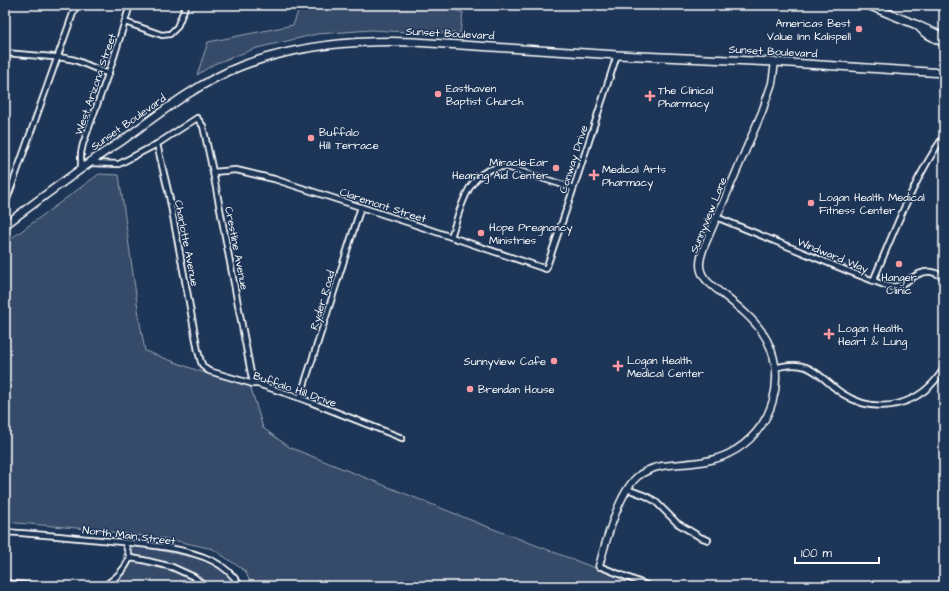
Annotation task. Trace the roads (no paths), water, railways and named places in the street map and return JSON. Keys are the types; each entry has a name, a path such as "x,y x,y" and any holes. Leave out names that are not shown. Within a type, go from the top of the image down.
{"main road":[{"path":"868,5 944,37"},
{"path":"917,25 925,33 944,43"},
{"name":"Sunset Boulevard","path":"6,222 170,106 206,84 240,67 270,56 304,48 345,43 386,41 775,62 944,73"},
{"path":"935,72 944,66"}],"street":[{"path":"5,205 76,5"},
{"name":"West Arizona Street","path":"81,169 81,153 83,144 109,74 130,5"},
{"path":"125,22 162,35 170,34 177,27 186,5"},
{"path":"5,53 58,57 75,60 109,74"},
{"name":"Conway Drive","path":"546,269 617,54"},
{"name":"Sunnyview Lane","path":"599,566 614,519 627,489 637,477 648,470 662,466 714,459 729,454 742,446 758,430 768,413 775,391 776,382 772,352 768,342 762,332 746,315 703,277 700,265 701,255 716,217 762,112 772,83 775,62"},
{"name":"Crestline Avenue","path":"157,144 197,118 203,126 253,384"},
{"path":"873,281 917,180 944,136"},
{"path":"88,164 119,164 157,144"},
{"name":"Charlotte Avenue","path":"157,144 172,210 197,345"},
{"path":"451,237 467,191 475,179 492,169 502,166 507,167 573,188"},
{"name":"Claremont Street","path":"213,172 236,170 274,179 546,269"},
{"name":"Ryder Road","path":"300,398 361,207"},
{"name":"Windward Way","path":"716,217 887,286 899,286 914,276 925,272 933,272 944,277"},
{"name":"Buffalo Hill Drive","path":"197,345 201,362 209,371 253,384 258,384 300,398 402,438"},
{"path":"775,368 788,365 805,366 853,400 864,404 883,406 904,402 917,396 934,382 944,368"},
{"path":"627,489 655,501 677,523 700,537 708,540"},
{"name":"North Main Street","path":"5,532 163,547 188,552 205,557 218,564 231,574 240,585"},
{"path":"104,586 124,570 130,558 126,543"},
{"path":"130,558 172,567 194,577 204,586"},
{"path":"599,566 649,586"},
{"path":"5,583 35,586"}],"place":[{"name":"Americas Best Value Inn Kalispell","path":"859,29"},
{"name":"Easthaven Baptist Church","path":"438,94"},
{"name":"The Clinical Pharmacy","path":"650,96"},
{"name":"Buffalo Hill Terrace","path":"311,138"},
{"name":"Miracle-Ear Hearing Aid Center","path":"556,168"},
{"name":"Medical Arts Pharmacy","path":"594,175"},
{"name":"Logan Health Medical Fitness Center","path":"811,203"},
{"name":"Hope Pregnancy Ministries","path":"481,233"},
{"name":"Hanger Clinic","path":"899,264"},
{"name":"Logan Health Heart & Lung","path":"829,334"},
{"name":"Sunnyview Cafe","path":"554,361"},
{"name":"Logan Health Medical Center","path":"618,366"},
{"name":"Brendan House","path":"470,389"}]}
